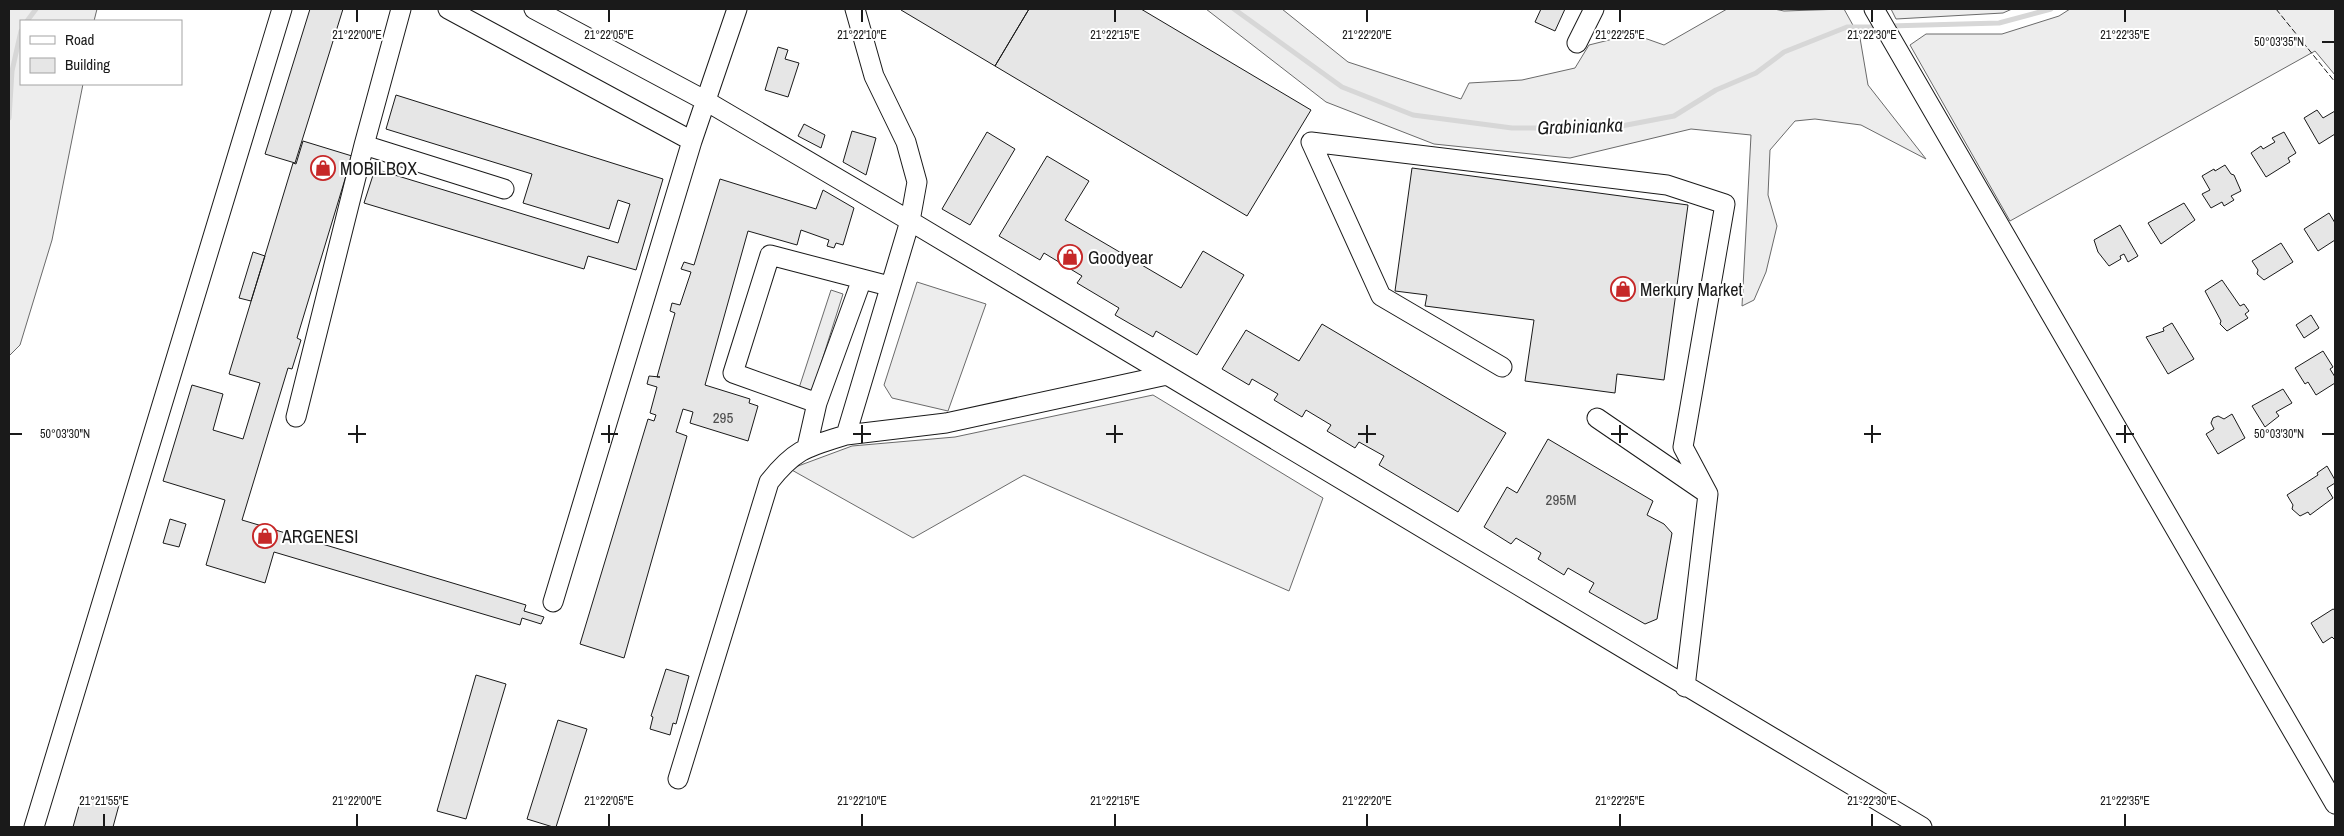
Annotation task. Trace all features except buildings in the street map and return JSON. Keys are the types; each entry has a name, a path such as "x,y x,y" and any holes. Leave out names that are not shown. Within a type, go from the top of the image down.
{"street":[{"path":"34,827 282,9"},
{"path":"296,417 364,146 401,9"},
{"path":"448,9 692,141"},
{"path":"534,9 706,101 910,221 1685,687 1922,827"},
{"path":"553,602 692,141 736,9"},
{"path":"846,435 910,221 917,182 906,142 874,76 855,9"},
{"path":"1577,43 1594,9"},
{"path":"1874,9 2335,804"},
{"path":"1502,367 1381,296 1311,142 1667,185 1725,204 1683,447 1708,494 1685,687"},
{"path":"364,146 504,189"},
{"path":"817,403 733,373 770,255 889,286"},
{"path":"807,448 817,403 862,278"},
{"path":"678,779 769,482 786,461 807,448 846,435 946,423 1167,375"},
{"path":"1597,418 1708,494"}],"shaded area":[{"path":"9,9 97,9 94,20 20,20 20,85 83,85 52,240 20,345 9,356"},
{"path":"1206,9 1282,9 1348,62 1461,99 1469,83 1522,80 1575,68 1589,45 1633,34 1664,45 1727,9 1774,9 1784,11 1844,9 1860,38 1868,85 1926,159 1861,125 1815,119 1795,121 1770,150 1768,195 1777,226 1766,272 1754,300 1742,306 1751,135 1691,129 1570,158 1434,144 1326,102"},
{"path":"1891,9 2012,9 2003,13 1896,19"},
{"path":"2070,9 2335,9 2335,75 2315,51 2010,221 1910,45 1926,34 2002,34 2059,16"},
{"path":"917,282 986,304 948,411 892,398 884,385"},
{"path":"831,290 843,294 812,392 799,388"},
{"path":"1153,395 1323,498 1289,591 1024,475 913,538 790,469 852,446 955,437"}],"waterway":[{"name":"Grabinianka","path":"28,20 36,9"},
{"name":"Grabinianka","path":"1234,9 1342,87 1413,115 1512,128 1611,128 1674,116 1716,90 1756,73 1784,52 1847,27 1878,27"},
{"name":"Grabinianka","path":"1889,26 1999,23 2051,9"},
{"name":"Grabinianka","path":"9,118 12,71 20,35"}],"fence":[{"path":"2276,9 2335,82"}],"place":[{"name":"MOBILBOX","path":"323,168"},
{"name":"Goodyear","path":"1070,257"},
{"name":"Merkury Market","path":"1623,289"},
{"name":"ARGENESI","path":"265,536"}]}
